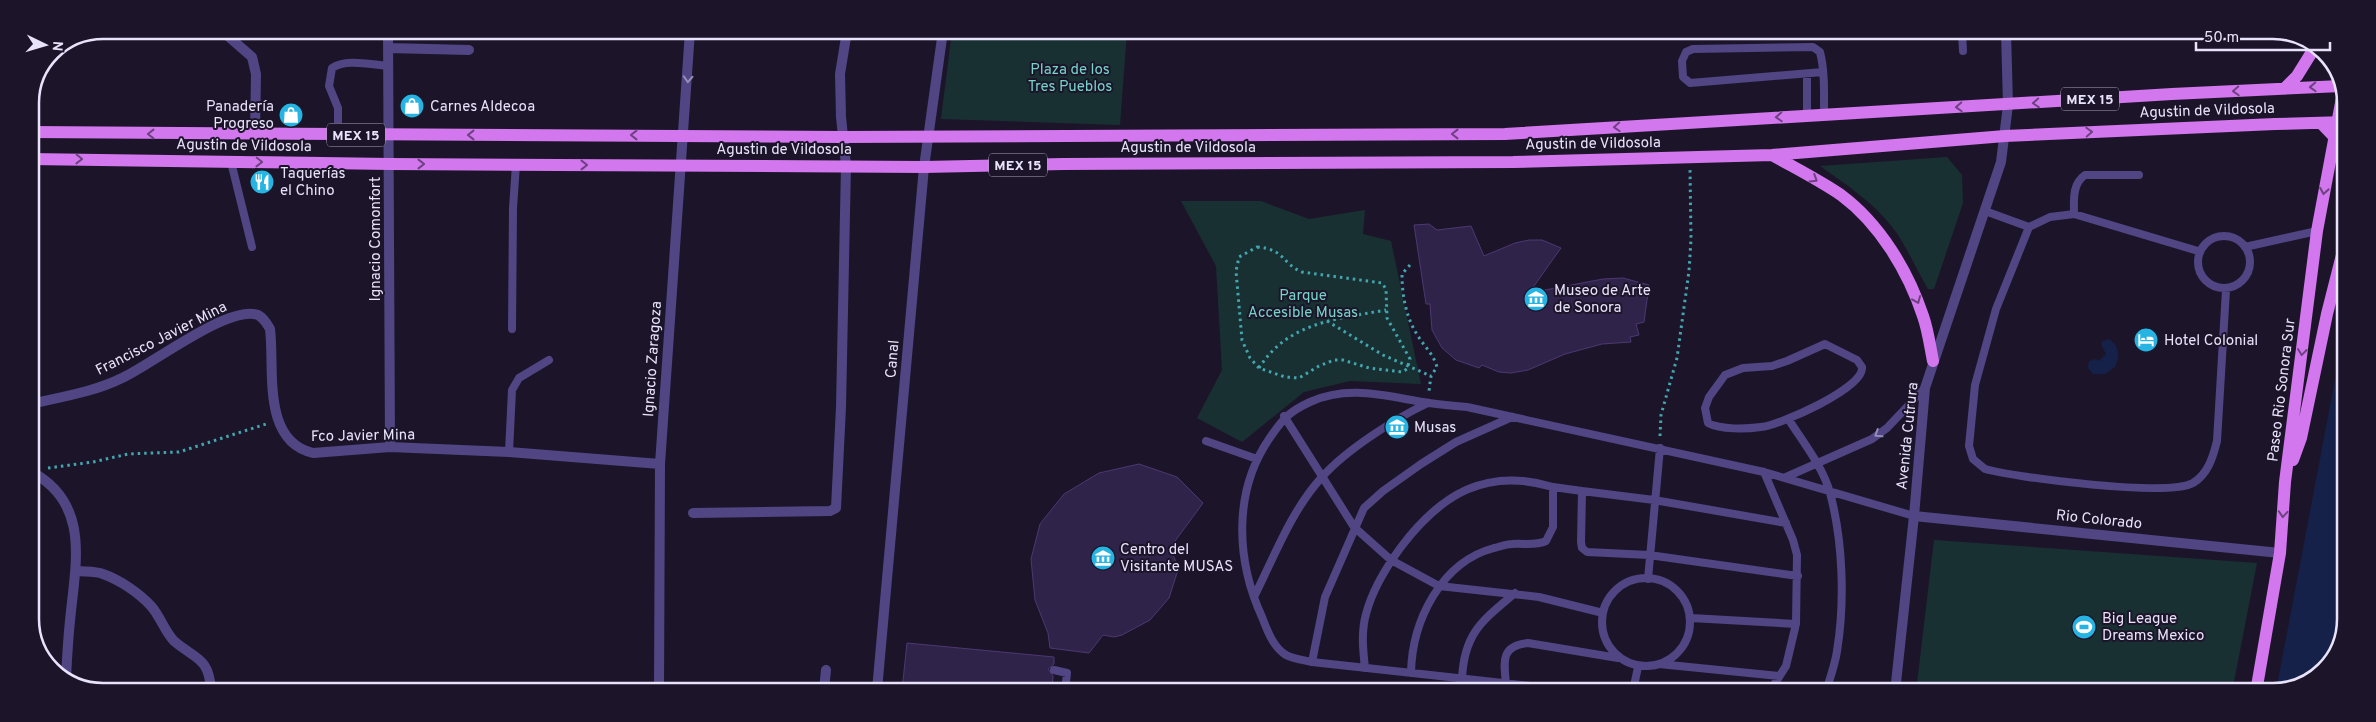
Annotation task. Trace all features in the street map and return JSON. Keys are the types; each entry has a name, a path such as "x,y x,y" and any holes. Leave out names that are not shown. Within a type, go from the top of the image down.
{"main road":[{"path":"2285,88 2297,76 2312,52"},
{"name":"Agustin de Vildosola","path":"39,132 843,137 1505,134 2172,94 2334,86"},
{"name":"Agustin de Vildosola","path":"39,158 390,164 846,165 924,167 1062,164 1513,162 1772,155 2005,136 2337,122"},
{"path":"2321,123 2337,140"},
{"name":"Paseo Rio Sonora Sur","path":"2258,683 2280,553 2285,482 2317,231 2337,124"},
{"path":"1772,155 1841,196 1861,213 1878,232 1904,271 1916,296 1924,318 1933,361"},
{"path":"2285,482 2301,438 2337,278"}],"street":[{"path":"231,39 252,57 256,74 255,134"},
{"name":"Ignacio Comonfort","path":"388,39 390,135 390,447"},
{"name":"Ignacio Zaragoza","path":"659,683 660,464 690,39"},
{"path":"693,513 830,511 836,508 841,407 846,165 840,74 846,39"},
{"name":"Canal","path":"878,683 924,167 942,39"},
{"name":"Avenida Cutrura","path":"1896,683 1914,516 1925,388 1996,180 2005,136 2008,105 2006,39"},
{"path":"388,48 468,50"},
{"name":"Francisco Javier Mina","path":"39,402 85,391 121,379 210,326 230,317 245,314 258,315 266,321 270,330 272,388 279,420"},
{"name":"Fco Javier Mina","path":"279,420 294,445 308,452 390,447 509,452 660,464"},
{"path":"39,474 52,486 69,511 76,531 77,571 70,620 66,672"},
{"name":"Rio Colorado","path":"1914,516 2280,553"},
{"path":"77,571 102,574 124,584 150,606 173,640 196,654 204,663 211,683"},
{"path":"825,683 826,670"}],"lane":[{"path":"1962,39 1963,51"},
{"path":"1823,72 1690,83 1683,77 1682,62 1686,52 1693,49 1813,47 1820,52 1823,72 1824,115"},
{"path":"338,135 338,108 329,86 332,68 339,63 389,66"},
{"path":"1807,74 1807,116"},
{"path":"231,162 252,248"},
{"path":"512,329 513,208 516,164"},
{"path":"2074,214 2074,191 2077,183 2085,175 2140,175"},
{"path":"1985,211 2029,227"},
{"path":"2198,251 2074,214 2050,217 2029,227 1996,309 1975,386 1968,446 1973,459 1985,469 2121,487 2160,488 2192,483 2202,474 2213,458 2217,441 2226,290"},
{"path":"2245,246 2317,231"},
{"path":"2220,238 2238,241 2245,246 2250,255 2250,267 2238,284 2226,290 2204,280 2197,259 2198,251 2204,244 2220,238"},
{"path":"1825,344 1861,363 1862,371 1859,376 1833,397 1789,420 1762,427 1716,427 1708,423 1704,408 1709,397 1725,375 1736,369 1772,366 1825,344"},
{"path":"509,452 512,390 519,378 549,360"},
{"path":"1786,477 1872,439 1887,428 1925,388"},
{"path":"1497,683 1312,662 1286,655 1280,650 1269,632 1247,579 1242,528 1250,474 1257,459 1284,416 1310,402 1344,392 1395,395 1428,403 1467,407 1786,477 1914,516"},
{"path":"1254,597 1289,524 1322,477 1400,416 1428,403"},
{"path":"1284,416 1354,527 1391,560 1439,586 1539,596 1603,613"},
{"path":"1312,662 1325,597 1354,527 1364,508 1383,491 1456,442 1512,417"},
{"path":"1789,420 1830,491 1841,561 1841,607 1837,653 1829,683"},
{"path":"1206,441 1257,459"},
{"path":"1648,579 1648,555 1660,448"},
{"path":"1764,472 1798,555 1796,624 1786,666 1775,683"},
{"path":"1365,668 1362,638 1366,614 1391,560 1420,522 1446,501 1471,488 1496,481 1525,480 1553,487 1654,500 1786,523"},
{"path":"1411,673 1411,652 1416,631 1439,586 1460,563 1480,552 1511,544 1540,544 1546,542 1553,527 1553,487"},
{"path":"1582,491 1582,548 1587,552 1648,555 1798,576"},
{"path":"1618,658 1606,642 1602,624 1607,600 1617,589 1629,581 1648,579 1662,581 1675,588 1686,603 1691,618 1685,643 1672,658 1659,664"},
{"path":"1462,679 1466,646 1477,628 1515,593"},
{"path":"1691,618 1796,624"},
{"path":"1506,683 1504,659 1509,651 1522,643 1528,642 1618,658 1638,667 1659,664 1779,676"},
{"path":"1635,683 1638,667"},
{"path":"1054,670 1067,673 1066,683"}],"path":[{"path":"1660,448 1661,415 1677,358 1690,271 1690,157"},
{"path":"1258,247 1270,248 1280,253 1295,270 1382,283 1386,289 1386,310 1387,318 1410,359 1408,366 1402,372 1369,368 1343,360 1334,360 1319,366 1299,378 1285,377 1259,368 1250,358 1242,340 1236,271 1239,257 1251,249 1258,247"},
{"path":"1410,265 1402,274 1402,289 1416,334 1435,360 1437,366 1431,376 1428,403"},
{"path":"1259,368 1269,352 1285,339 1308,326 1386,310"},
{"path":"1326,321 1383,355 1431,376"},
{"path":"39,469 94,462 128,454 179,452 279,420"}],"green space":[{"name":"Plaza de los Tres Pueblos","path":"951,39 1126,39 1120,125 941,119"},
{"path":"1947,157 1962,175 1963,203 1934,289 1928,289 1896,232 1888,222 1861,196 1820,166"},
{"name":"Parque Accesible Musas","path":"1181,201 1261,201 1309,219 1365,210 1363,234 1391,241 1421,384 1350,381 1304,392 1242,442 1197,418 1222,370 1216,266"},
{"name":"Big League Dreams Mexico","path":"1934,540 2257,563 2234,683 1917,683"}],"water":[{"path":"2109,339 2113,342 2118,352 2115,367 2105,374 2093,374 2088,368 2089,361 2096,359 2099,361 2106,354 2101,344"},
{"path":"2337,369 2337,627 2326,655 2312,670 2294,680 2278,683"}],"building":[{"name":"Museo de Arte de Sonora","path":"1429,224 1437,230 1471,226 1484,256 1515,243 1529,240 1542,240 1561,248 1529,293 1603,279 1623,278 1649,285 1644,322 1636,324 1639,335 1630,337 1631,342 1602,344 1565,354 1528,370 1511,373 1499,372 1482,365 1479,368 1456,360 1442,348 1432,330 1430,304 1426,304 1414,225"},
{"name":"Centro del Visitante MUSAS","path":"1139,464 1177,477 1203,503 1170,548 1177,564 1177,573 1169,598 1150,620 1122,635 1114,637 1103,635 1089,653 1050,648 1048,633 1035,600 1031,559 1040,524 1064,494 1099,473"},
{"path":"907,643 1054,657 1054,664 1048,669 1053,676 1053,683 903,683"}],"place":[{"name":"Carnes Aldecoa","path":"412,106"},
{"name":"Panadería Progreso","path":"291,115"},
{"name":"Taquerías el Chino","path":"262,182"},
{"name":"Museo de Arte de Sonora","path":"1536,299"},
{"name":"Hotel Colonial","path":"2146,340"},
{"name":"Musas","path":"1397,427"},
{"name":"Centro del Visitante MUSAS","path":"1103,558"},
{"name":"Big League Dreams Mexico","path":"2084,627"}]}
